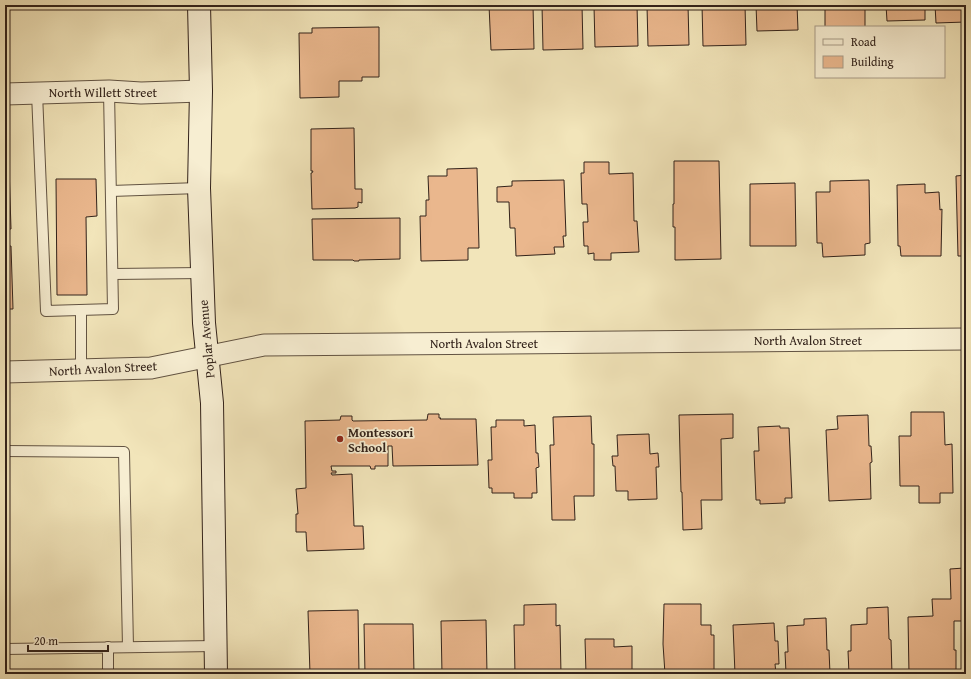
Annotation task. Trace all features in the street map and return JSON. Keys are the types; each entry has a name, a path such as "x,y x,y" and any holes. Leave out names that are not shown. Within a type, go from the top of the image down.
{"main road":[{"name":"Poplar Avenue","path":"199,5 201,91 199,188 204,323 212,403 216,674"}],"street":[{"name":"North Willett Street","path":"5,94 109,90 141,92 201,91"},
{"name":"North Avalon Street","path":"5,372 150,368 264,345 966,339"}],"lane":[{"path":"37,93 46,311 113,309 109,90"},
{"path":"111,191 199,188"},
{"path":"113,274 202,273"},
{"path":"81,310 81,370"},
{"path":"5,451 124,452 128,647"},
{"path":"5,649 215,646"},
{"path":"108,648 108,674"}],"building":[{"path":"11,5 47,5 47,7 11,7"},
{"path":"76,5 111,5 111,6 76,7"},
{"path":"489,5 533,5 534,49 491,50"},
{"path":"542,5 582,5 583,49 543,50"},
{"path":"592,5 637,5 638,46 595,47 594,6"},
{"path":"645,5 688,5 689,45 648,46 647,6"},
{"path":"702,5 745,5 746,45 703,46"},
{"path":"756,5 797,5 798,30 757,31"},
{"path":"825,5 865,5 865,26 825,26"},
{"path":"886,5 925,5 925,20 887,21"},
{"path":"935,5 966,5 966,22 936,23"},
{"path":"379,27 379,77 362,77 362,81 339,81 339,97 300,98 299,33 312,33 312,28"},
{"path":"354,128 355,189 362,189 362,203 358,202 358,207 355,208 312,209 311,173 313,171 311,171 311,129"},
{"path":"674,161 719,161 721,259 675,260 675,227 673,227"},
{"path":"584,162 609,162 609,174 633,173 634,221 637,221 639,252 611,253 611,260 594,260 594,253 588,254 588,246 584,246 583,222 588,222 587,204 582,204 581,173 584,173"},
{"path":"5,166 9,166 11,229 5,229"},
{"path":"477,168 479,248 468,248 468,260 421,261 420,216 426,216 426,200 429,200 428,176 447,176 447,169"},
{"path":"966,175 966,256 958,256 956,176"},
{"path":"56,179 96,179 97,216 86,217 87,295 57,295"},
{"path":"564,180 566,236 563,236 564,247 554,247 555,254 516,256 515,228 510,228 509,202 497,202 497,187 512,186 512,181"},
{"path":"869,180 870,243 865,244 865,255 823,257 822,243 817,243 816,192 830,192 830,181"},
{"path":"795,183 796,246 750,246 750,184"},
{"path":"925,184 925,193 939,192 940,210 942,209 941,256 901,256 900,246 898,246 897,185"},
{"path":"400,218 400,259 359,261 313,260 312,219"},
{"path":"5,246 11,246 13,309 5,309"},
{"path":"911,412 944,412 945,445 952,444 953,493 940,493 940,503 919,503 919,486 900,486 899,436 911,436"},
{"path":"428,414 439,414 440,419 476,419 478,465 393,466 392,446 388,446 388,466 375,466 375,469 371,469 370,466 331,466 332,471 336,471 336,473 331,473 332,475 352,474 354,526 363,526 364,549 307,551 306,532 296,532 296,514 298,514 296,489 306,488 305,421 340,420 341,416 352,416 353,421 427,420"},
{"path":"733,414 733,438 721,439 722,500 701,500 702,529 683,530 679,415"},
{"path":"868,415 869,446 871,446 872,462 870,463 871,499 829,501 826,430 838,429 837,416"},
{"path":"591,416 592,444 594,444 594,496 574,496 575,520 552,520 550,445 554,445 553,417"},
{"path":"496,420 524,420 524,426 535,425 536,453 538,453 539,467 536,468 537,493 532,493 532,498 514,498 514,493 492,493 492,488 489,488 488,460 492,460 491,427 496,427"},
{"path":"780,426 780,428 789,428 792,498 785,498 785,503 760,504 760,500 756,500 754,451 759,451 758,427"},
{"path":"649,434 650,454 658,453 659,467 656,467 657,499 628,500 628,491 616,491 615,466 613,466 612,456 618,456 617,435"},
{"path":"964,568 965,621 954,621 954,650 956,650 955,674 909,674 908,617 933,616 932,599 951,599 950,569"},
{"path":"556,604 556,626 560,625 561,674 515,674 514,625 524,625 524,605"},
{"path":"664,604 701,604 701,625 711,625 711,635 714,635 714,674 665,674 663,644"},
{"path":"888,607 892,674 849,674 848,651 851,651 851,625 867,624 867,608"},
{"path":"358,610 359,674 310,674 308,611"},
{"path":"826,618 827,650 829,650 830,674 786,673 785,652 788,652 787,626 804,625 804,619"},
{"path":"486,620 487,674 442,674 441,621"},
{"path":"774,623 775,641 778,641 779,664 775,664 776,674 735,674 733,625"},
{"path":"364,624 413,624 414,674 365,674"},
{"path":"585,639 614,639 614,647 632,646 632,674 586,674"}],"place":[{"name":"Montessori School","path":"340,439"}]}
